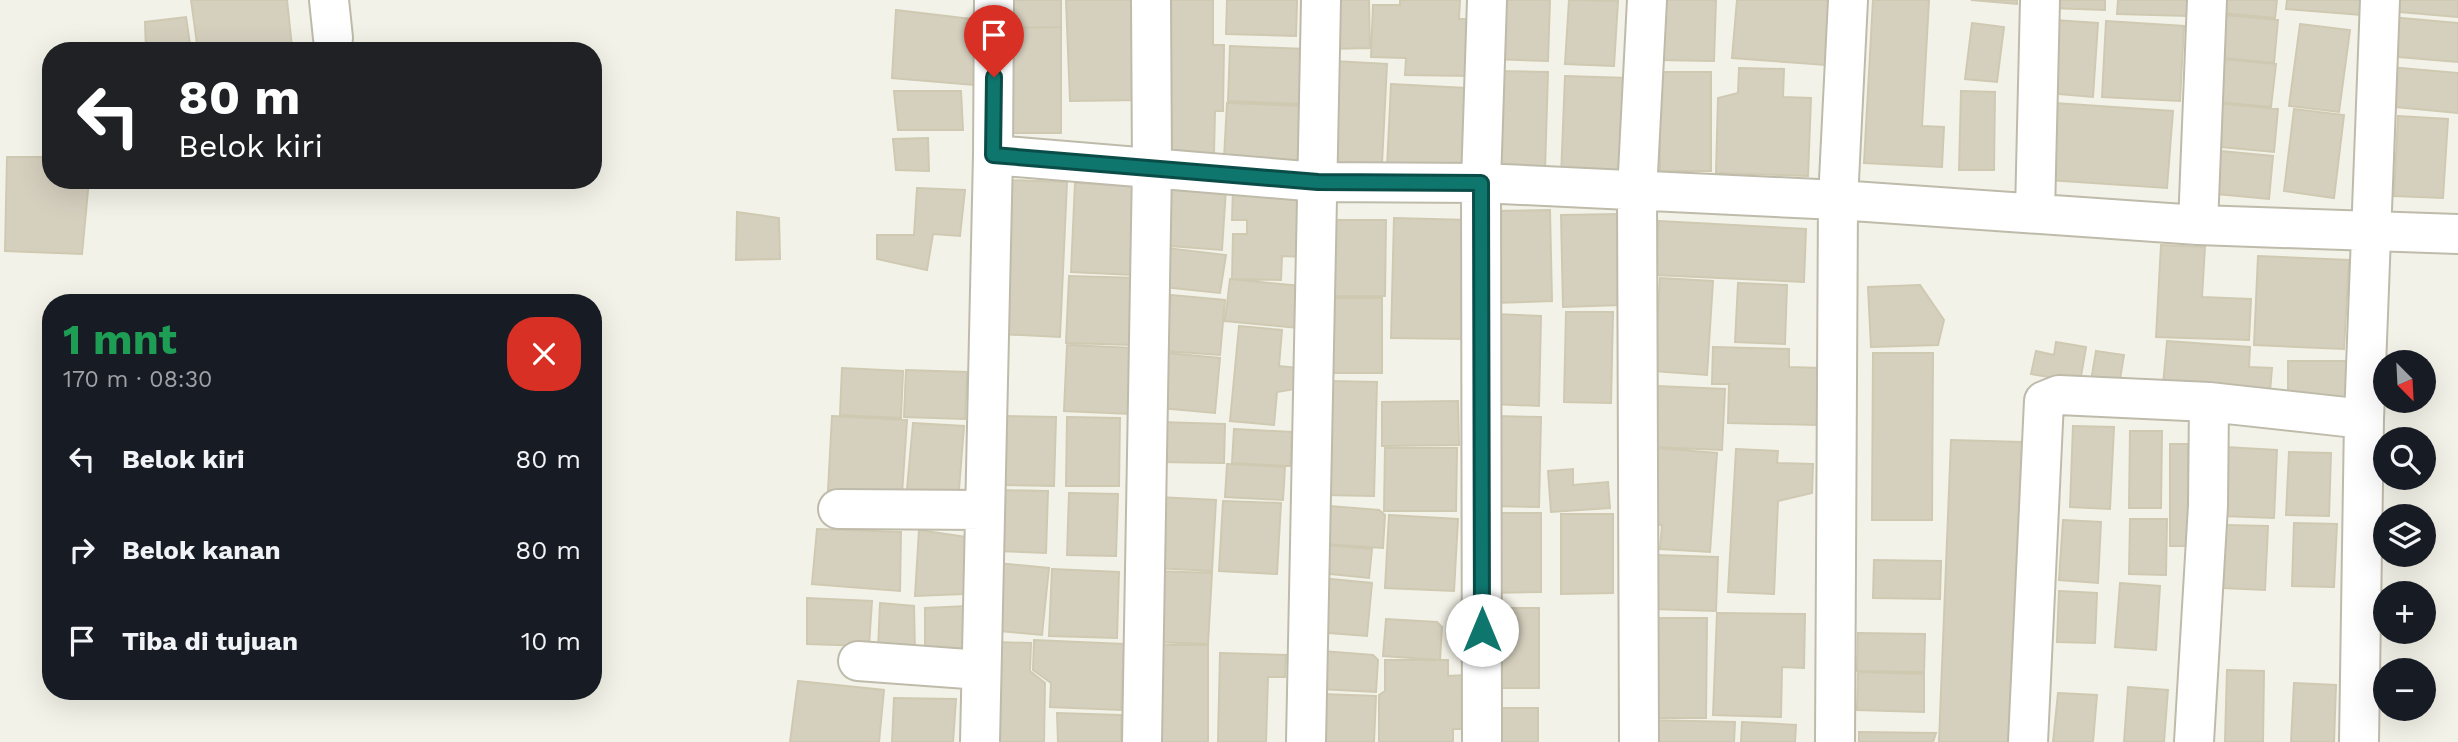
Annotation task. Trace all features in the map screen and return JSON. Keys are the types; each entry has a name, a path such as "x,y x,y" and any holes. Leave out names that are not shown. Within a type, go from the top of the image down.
{"street":[{"path":"329,0 333,38"},
{"path":"980,742 994,0"},
{"path":"1142,742 1152,168 1151,0"},
{"path":"1306,742 1321,0"},
{"path":"1482,742 1481,183 1487,0"},
{"path":"1639,742 1637,192 1647,0"},
{"path":"1835,742 1838,200 1848,0"},
{"path":"2035,213 2040,0"},
{"path":"2198,225 2207,0"},
{"path":"2359,742 2364,419 2380,0"},
{"path":"993,155 1318,182 1481,183 1838,200 2198,225 2458,234"},
{"path":"2028,742 2044,401 2059,395 2210,402 2364,419"},
{"path":"2194,742 2208,506 2210,402"},
{"path":"838,509 985,510"},
{"path":"858,661 981,670"}],"building":[{"path":"191,0 287,0 291,42 197,42"},
{"path":"1001,0 1061,0 1061,27 1001,28"},
{"path":"1066,0 1142,0 1142,100 1070,101"},
{"path":"1163,0 1213,0 1213,45 1224,45 1223,111 1215,111 1214,154 1160,154"},
{"path":"1227,0 1297,0 1296,36 1226,34"},
{"path":"1328,0 1369,0 1370,48 1328,49"},
{"path":"1400,0 1460,0 1459,19 1473,19 1471,76 1405,75 1406,58 1371,57 1373,5 1400,5"},
{"path":"1494,0 1550,0 1548,61 1492,59"},
{"path":"1569,0 1618,1 1614,66 1565,64"},
{"path":"1662,0 1716,0 1714,61 1659,60"},
{"path":"1737,0 1832,0 1826,65 1732,58"},
{"path":"1873,0 1929,0 1922,126 1944,127 1942,167 1864,163"},
{"path":"1971,0 2017,0 2017,4"},
{"path":"2052,0 2105,0 2105,10 2051,8"},
{"path":"2118,0 2189,0 2189,16 2117,14"},
{"path":"2212,0 2277,0 2275,18 2211,12"},
{"path":"2287,0 2363,0 2361,15 2286,9"},
{"path":"2389,0 2458,0 2458,17 2388,11"},
{"path":"896,10 979,20 974,85 892,78"},
{"path":"2214,14 2278,20 2274,63 2211,57"},
{"path":"186,17 190,42 146,42 145,22"},
{"path":"2390,17 2458,23 2458,62 2387,56"},
{"path":"2054,20 2098,23 2093,97 2048,93"},
{"path":"2106,21 2184,26 2180,101 2102,97"},
{"path":"1972,23 2004,27 1997,82 1965,79"},
{"path":"2300,24 2350,30 2339,112 2289,106"},
{"path":"1061,27 1061,133 1002,133 1001,28"},
{"path":"1230,46 1305,49 1302,104 1228,101"},
{"path":"2212,58 2276,64 2271,107 2207,101"},
{"path":"1333,61 1387,64 1382,164 1327,162"},
{"path":"2389,67 2458,73 2458,113 2385,106"},
{"path":"1739,68 1784,69 1783,97 1811,98 1808,176 1716,173 1718,98 1738,93"},
{"path":"1490,71 1548,72 1545,170 1486,169"},
{"path":"1660,72 1711,72 1711,171 1660,171"},
{"path":"1565,76 1629,78 1626,179 1561,177"},
{"path":"1391,84 1466,88 1461,170 1387,168"},
{"path":"894,91 961,91 963,130 898,130"},
{"path":"1961,91 1995,92 1994,170 1959,170"},
{"path":"1227,103 1301,106 1298,162 1224,158"},
{"path":"2054,103 2173,111 2167,188 2048,180"},
{"path":"2215,103 2278,109 2274,152 2210,146"},
{"path":"2294,109 2344,115 2334,198 2284,191"},
{"path":"2398,116 2448,119 2443,198 2394,196"},
{"path":"928,138 929,171 896,170 893,139"},
{"path":"2210,150 2273,156 2269,199 2206,193"},
{"path":"7,157 42,157 42,189 88,189 82,254 5,251"},
{"path":"1005,180 1067,182 1060,337 999,334"},
{"path":"1075,183 1137,186 1133,275 1071,272"},
{"path":"1170,185 1226,189 1222,250 1157,245"},
{"path":"917,188 965,190 960,236 933,234 927,270 877,259 877,235 914,235"},
{"path":"1233,190 1305,192 1303,257 1282,256 1281,280 1232,279 1233,234 1247,234 1247,220 1232,220"},
{"path":"1550,210 1552,301 1494,303 1492,211"},
{"path":"737,212 779,218 780,259 736,260"},
{"path":"1619,214 1621,305 1563,307 1561,215"},
{"path":"1394,218 1469,220 1466,339 1391,338"},
{"path":"1334,220 1386,220 1385,296 1334,296"},
{"path":"1659,221 1806,229 1804,282 1655,275"},
{"path":"2161,245 2205,247 2202,297 2251,299 2249,340 2156,337"},
{"path":"1158,247 1226,255 1220,293 1154,286"},
{"path":"2258,256 2349,260 2344,349 2254,345"},
{"path":"1069,276 1137,278 1134,345 1066,343"},
{"path":"1660,278 1713,281 1707,375 1654,371"},
{"path":"1230,279 1301,286 1298,328 1225,321"},
{"path":"1738,283 1787,285 1785,344 1735,342"},
{"path":"1920,285 1944,320 1938,345 1871,347 1868,287"},
{"path":"1171,295 1225,300 1220,355 1166,351"},
{"path":"1330,298 1382,298 1382,373 1330,373"},
{"path":"1566,312 1613,312 1611,403 1564,402"},
{"path":"1494,314 1541,316 1539,406 1492,404"},
{"path":"1239,326 1282,330 1279,366 1297,368 1295,389 1277,392 1274,425 1230,421"},
{"path":"2167,341 2250,347 2249,367 2272,368 2270,392 2163,385"},
{"path":"2056,342 2086,347 2080,382 2031,374 2036,351 2054,355"},
{"path":"1067,345 1134,348 1131,414 1064,411"},
{"path":"1713,347 1789,349 1789,367 1821,368 1819,425 1728,423 1729,384 1712,384"},
{"path":"2096,351 2124,355 2119,385 2091,381"},
{"path":"1167,353 1220,358 1215,413 1161,408"},
{"path":"1873,353 1933,353 1932,520 1872,520"},
{"path":"2288,361 2346,361 2346,403 2288,404"},
{"path":"842,368 903,371 901,418 840,415"},
{"path":"906,370 967,372 965,419 904,417"},
{"path":"1329,381 1377,382 1374,496 1325,495"},
{"path":"1657,386 1725,389 1722,450 1654,447"},
{"path":"1458,401 1459,445 1382,446 1382,402"},
{"path":"832,416 907,420 902,494 828,490"},
{"path":"1004,416 1056,417 1054,486 1002,485"},
{"path":"1494,416 1541,417 1539,507 1492,506"},
{"path":"1067,417 1120,418 1119,486 1066,486"},
{"path":"1159,422 1225,424 1224,463 1158,462"},
{"path":"913,423 964,426 958,502 906,500"},
{"path":"2073,426 2114,427 2110,509 2070,507"},
{"path":"1234,429 1292,432 1290,466 1232,463"},
{"path":"2130,431 2162,431 2161,508 2129,508"},
{"path":"1951,440 2022,442 2010,742 1939,742"},
{"path":"2170,444 2188,444 2188,546 2170,546"},
{"path":"2225,447 2277,450 2274,518 2222,516"},
{"path":"1385,448 1457,448 1456,511 1384,511"},
{"path":"1656,448 1717,453 1710,552 1660,549 1662,525 1651,524"},
{"path":"1736,449 1778,451 1777,463 1813,464 1812,493 1778,501 1774,594 1728,592"},
{"path":"2289,452 2331,453 2329,516 2286,515"},
{"path":"1227,464 1285,467 1283,500 1225,497"},
{"path":"1573,469 1573,485 1608,482 1610,508 1551,512 1548,471"},
{"path":"999,490 1048,491 1046,553 997,551"},
{"path":"1069,493 1118,494 1116,556 1067,555"},
{"path":"1158,497 1216,500 1212,571 1155,568"},
{"path":"1223,501 1281,503 1277,574 1219,571"},
{"path":"1329,506 1379,510 1385,515 1383,548 1326,544"},
{"path":"1488,513 1541,513 1541,592 1488,593"},
{"path":"1561,514 1613,514 1613,593 1561,594"},
{"path":"1389,515 1458,519 1454,591 1385,588"},
{"path":"2130,519 2167,519 2166,575 2129,574"},
{"path":"2063,520 2101,522 2098,583 2059,580"},
{"path":"2294,523 2337,524 2334,587 2292,586"},
{"path":"2225,525 2268,526 2265,590 2223,588"},
{"path":"817,529 901,532 900,591 812,584"},
{"path":"919,530 967,537 964,594 915,596"},
{"path":"1324,545 1372,549 1369,578 1321,573"},
{"path":"1654,555 1718,557 1716,611 1653,609"},
{"path":"1874,560 1941,561 1940,599 1873,598"},
{"path":"997,563 1049,568 1042,635 990,630"},
{"path":"1052,569 1119,572 1117,638 1049,636"},
{"path":"1154,571 1212,573 1208,644 1150,642"},
{"path":"1321,578 1372,583 1367,636 1316,632"},
{"path":"2120,583 2160,586 2156,650 2115,647"},
{"path":"2059,591 2097,593 2095,643 2057,642"},
{"path":"807,598 872,601 869,646 807,644"},
{"path":"880,603 914,606 915,654 878,650"},
{"path":"967,606 966,654 925,654 925,608"},
{"path":"1487,608 1539,608 1539,688 1487,688"},
{"path":"1717,613 1805,614 1804,668 1782,667 1781,717 1713,715"},
{"path":"1648,618 1707,618 1706,718 1646,718"},
{"path":"1386,619 1437,622 1442,627 1440,660 1383,656"},
{"path":"1858,633 1925,634 1924,672 1857,671"},
{"path":"1034,640 1124,644 1121,710 1050,707 1051,683 1033,670"},
{"path":"996,642 1031,643 1030,671 1045,683 1044,742 995,742"},
{"path":"1149,645 1208,645 1208,742 1148,742"},
{"path":"1322,651 1373,655 1378,660 1376,692 1319,689"},
{"path":"1220,653 1286,655 1285,677 1268,677 1266,742 1218,742"},
{"path":"1385,660 1448,660 1448,676 1465,675 1465,729 1453,729 1453,742 1379,742 1379,695 1385,691"},
{"path":"2227,670 2264,671 2263,742 2225,742"},
{"path":"1858,672 1924,674 1924,712 1857,710"},
{"path":"798,681 884,690 879,742 790,742"},
{"path":"2294,683 2336,685 2334,742 2291,742"},
{"path":"2128,687 2168,690 2164,742 2124,742"},
{"path":"2058,693 2097,695 2093,742 2053,742"},
{"path":"1322,694 1376,696 1374,742 1319,742"},
{"path":"894,698 956,699 953,742 892,742"},
{"path":"1486,708 1538,708 1538,742 1486,742"},
{"path":"1057,713 1121,715 1121,742 1058,742"},
{"path":"1647,720 1735,722 1734,742 1647,742"},
{"path":"1742,722 1796,725 1795,742 1741,742"},
{"path":"1859,732 1936,733 1933,742 1859,742"}],"route":[{"path":"994,77 993,155 1318,182 1481,183 1482,630"}]}
